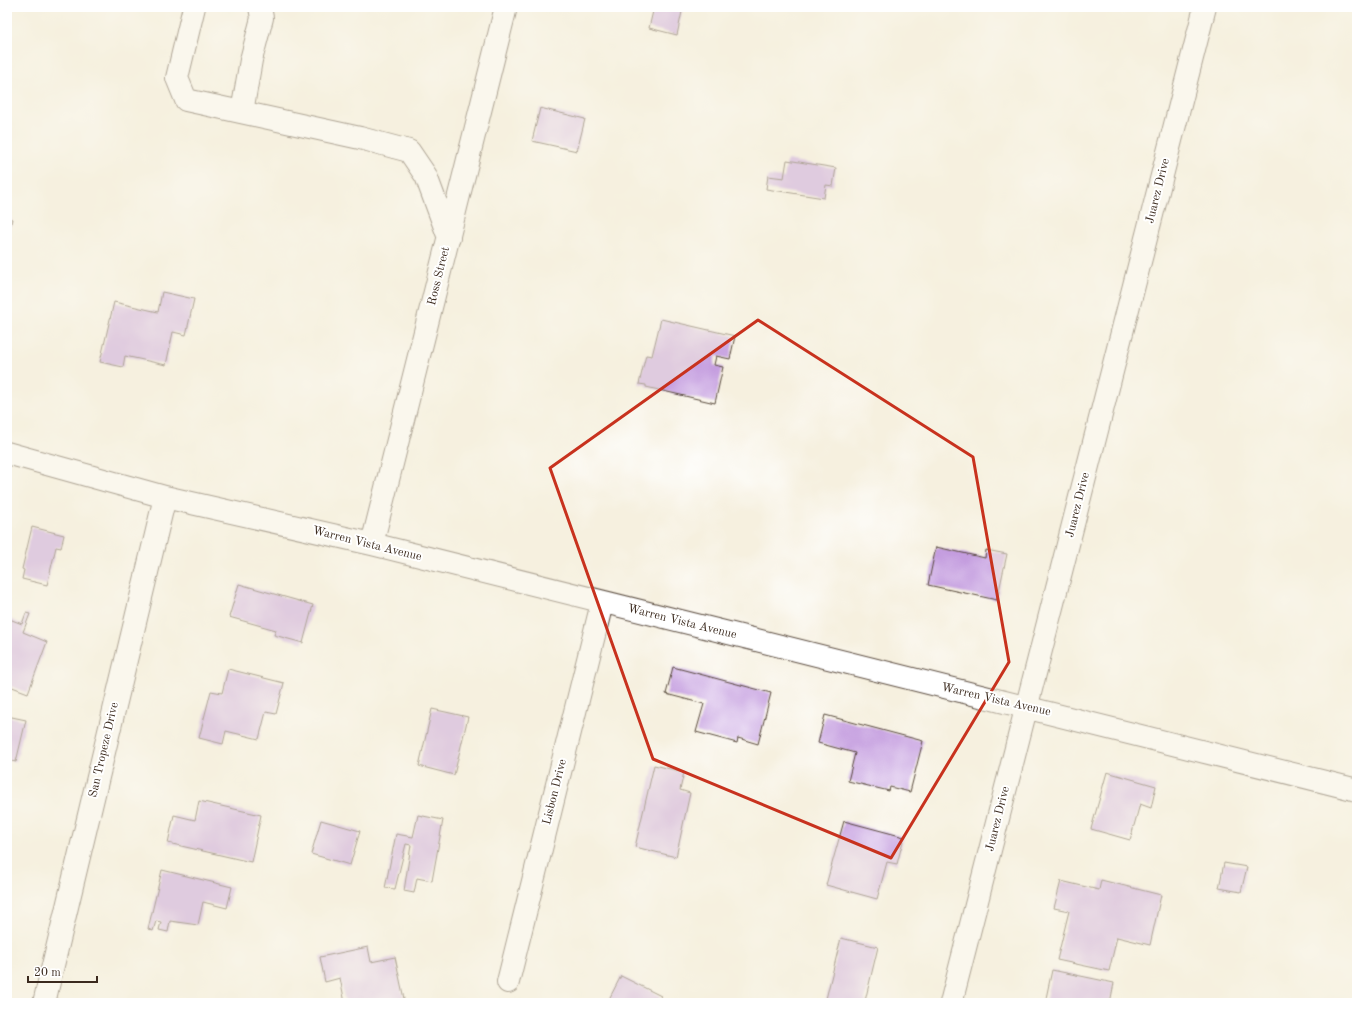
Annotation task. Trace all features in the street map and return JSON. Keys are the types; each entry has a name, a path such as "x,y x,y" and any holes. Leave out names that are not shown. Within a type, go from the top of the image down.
{"street":[{"path":"194,7 177,78 186,100 360,138 409,151 426,176 448,238"},
{"path":"242,112 251,60 262,18 260,7"},
{"name":"Ross Street","path":"372,544 506,7"},
{"name":"Juarez Drive","path":"951,1003 1205,7"},
{"name":"Warren Vista Avenue","path":"7,453 165,497 372,544 602,603 1026,708 1060,715 1357,790"},
{"name":"San Tropeze Drive","path":"44,1003 165,497"},
{"name":"Lisbon Drive","path":"508,982 602,603"}],"highlighted area":[{"path":"758,320 973,457 1009,662 891,858 653,759 550,468"}],"building":[{"path":"654,7 683,7 677,35 649,28"},
{"path":"540,108 585,119 577,151 532,141"},
{"path":"787,160 836,168 833,186 826,185 824,198 766,189 768,176 784,178"},
{"path":"7,218 12,219 8,236 7,236"},
{"path":"162,292 194,299 186,335 173,332 166,365 125,356 123,367 100,362 114,302 158,312"},
{"path":"661,319 735,336 730,359 716,356 714,365 723,367 715,403 646,387 646,385 639,384 646,355 652,356"},
{"path":"32,527 64,535 61,548 56,547 47,585 22,579 24,570 22,569"},
{"path":"936,547 985,558 986,550 1007,554 997,600 928,585"},
{"path":"239,584 313,605 303,643 274,635 276,630 229,617"},
{"path":"26,613 30,614 23,632 47,642 28,693 7,685 7,618 22,624"},
{"path":"673,667 771,693 758,744 738,738 737,743 696,732 704,704 666,694"},
{"path":"228,669 284,683 276,714 266,712 259,739 226,731 223,744 199,738 211,691 222,693"},
{"path":"432,709 468,717 454,775 419,766"},
{"path":"825,715 923,741 910,792 890,787 889,791 848,781 855,753 818,743"},
{"path":"7,716 26,720 16,762 7,760"},
{"path":"654,765 684,772 680,790 690,793 676,857 635,847"},
{"path":"1107,772 1156,786 1151,808 1140,804 1130,840 1091,829"},
{"path":"199,801 261,815 251,862 168,843 174,815 195,820"},
{"path":"418,815 443,820 432,881 417,878 414,893 404,891 411,845 406,844 395,889 385,888 396,834 413,837"},
{"path":"321,820 360,831 350,865 311,854"},
{"path":"844,821 904,837 897,864 887,862 877,899 826,885"},
{"path":"1224,863 1247,867 1241,892 1219,888"},
{"path":"162,870 232,887 227,908 203,902 198,925 170,921 168,932 159,930 161,922 156,921 153,931 148,929"},
{"path":"1101,880 1161,895 1150,945 1117,937 1109,971 1057,960 1069,911 1054,908 1061,881 1099,890"},
{"path":"841,938 878,947 865,1001 869,1003 825,1003"},
{"path":"368,947 371,962 395,957 404,999 387,1003 345,1003 340,978 325,982 320,957"},
{"path":"1052,970 1114,983 1110,1003 1045,1003"},
{"path":"621,976 661,996 657,1003 607,1003"}]}
